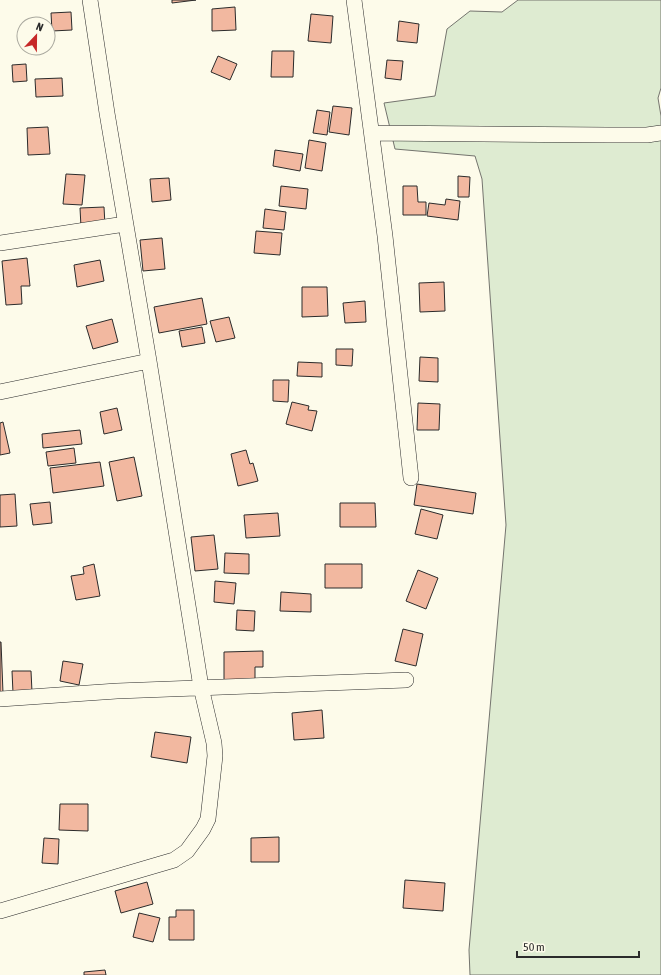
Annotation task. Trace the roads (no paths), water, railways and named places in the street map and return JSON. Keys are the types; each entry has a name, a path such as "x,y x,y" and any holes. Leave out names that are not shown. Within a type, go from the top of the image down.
{"street":[{"path":"0,910 174,860 187,851 203,829 208,819 215,756 214,744 201,688 90,0"},
{"path":"354,0 385,236 411,478"},
{"path":"372,133 608,135 647,135 661,133"},
{"path":"0,243 125,224"},
{"path":"0,392 149,361"},
{"path":"0,699 110,692 406,680"}]}
